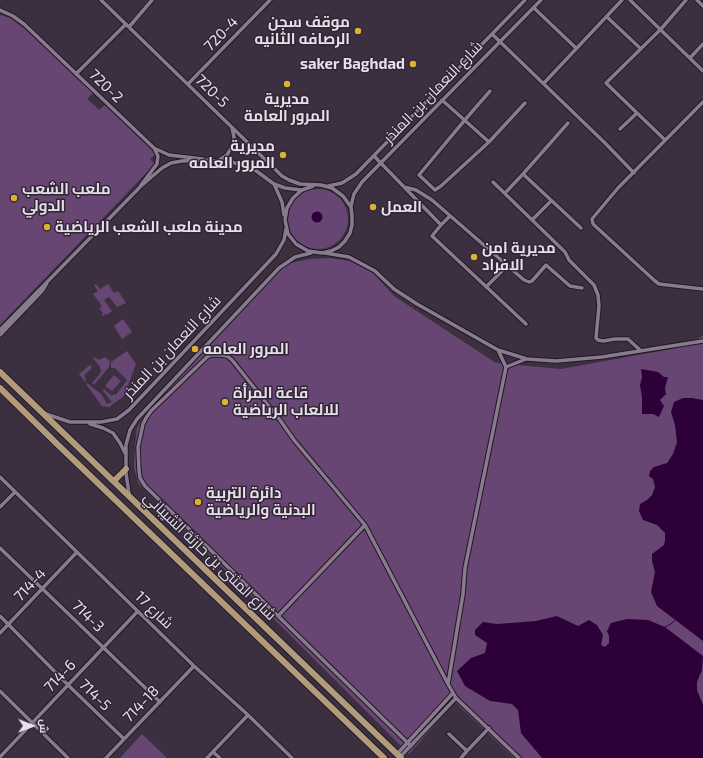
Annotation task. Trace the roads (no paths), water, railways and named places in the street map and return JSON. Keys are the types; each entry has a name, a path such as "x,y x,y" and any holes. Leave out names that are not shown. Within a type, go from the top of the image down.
{"main road":[{"name":"شارع المثنى بن حارثة الشيباني","path":"0,372 400,756"},
{"name":"شارع المثنى بن حارثة الشيباني","path":"0,388 384,758"},
{"path":"114,481 126,469"}],"street":[{"name":"720-5","path":"101,0 282,176 296,183 313,186"},
{"path":"76,74 152,0"},
{"name":"720-4","path":"188,84 270,0"},
{"name":"شارع النعمان بن المنذر","path":"325,186 342,183 352,177 525,0"},
{"name":"شارع النعمان بن المنذر","path":"351,208 352,198 356,189 541,0"},
{"path":"544,83 622,0"},
{"path":"630,0 703,71"},
{"path":"665,140 606,83 641,49 686,0"},
{"path":"697,0 703,6"},
{"path":"534,8 576,48"},
{"name":"720-2","path":"0,10 19,19 154,148 175,156 195,157 204,160"},
{"path":"607,17 641,49"},
{"path":"492,34 544,83 634,173"},
{"path":"690,58 703,44"},
{"path":"490,91 419,174 435,190 442,186 489,142 525,103"},
{"path":"442,100 489,142"},
{"path":"703,102 618,188 592,219 594,224 655,281 660,284 703,289"},
{"path":"416,113 423,120"},
{"path":"620,129 637,113"},
{"path":"506,190 523,174 568,123"},
{"path":"218,160 226,155 232,146 234,137 232,127"},
{"path":"154,148 158,159"},
{"path":"141,186 156,166 160,154 164,153"},
{"path":"175,156 176,162"},
{"path":"374,156 441,225"},
{"path":"0,330 37,290 48,282 141,186 162,168 176,162 218,160 232,162 262,174 274,184 285,188 302,190"},
{"path":"523,174 582,228"},
{"path":"493,182 565,252 569,260 594,285 598,295 599,306 596,338 603,341 628,339 640,350"},
{"path":"274,184 282,202 286,228 292,240 296,244 314,253 349,257 375,271 394,289 417,304 498,350 527,359 556,361 602,357 703,341"},
{"path":"285,220 285,214 289,203 302,190 313,186 325,186 338,191 351,208 352,220 350,233 345,241 338,247 331,251 322,253"},
{"path":"404,187 416,190 432,200 524,280 529,282 535,278 546,265 570,286 582,288"},
{"path":"532,220 551,200"},
{"path":"450,216 432,236 526,324"},
{"name":"شارع النعمان بن المنذر","path":"42,412 57,419 86,423 117,419 129,410 276,254 284,240 286,228"},
{"name":"شارع النعمان بن المنذر","path":"129,496 126,469 126,445 130,430 137,419 279,268 295,257 314,253"},
{"path":"486,287 507,266"},
{"path":"0,335 43,290 48,282"},
{"path":"448,684 463,594 465,568 506,366 498,350"},
{"path":"411,746 145,486 140,478 138,446 142,424 151,411 207,357 211,355 227,356 280,420 294,440 365,525 456,698 519,758"},
{"path":"506,366 527,359"},
{"path":"86,423 103,428 113,434 120,443 126,456"},
{"name":"شارع 17","path":"0,477 194,666 248,715 292,758"},
{"path":"0,507 15,492"},
{"path":"278,616 365,525"},
{"name":"714-3","path":"0,548 160,702"},
{"name":"714-4","path":"0,634 77,552"},
{"name":"714-6","path":"0,757 138,611"},
{"name":"714-5","path":"0,616 124,739"},
{"name":"714-18","path":"106,758 194,666"},
{"path":"0,691 68,758"},
{"path":"400,756 408,742 453,693"},
{"path":"400,756 456,698"},
{"path":"207,758 248,715"},
{"path":"461,758 489,728"},
{"path":"449,734 467,751"},
{"path":"213,752 220,758"}],"waterway":[{"path":"665,627 675,620"}],"place":[{"name":"موقف سجن الرصافه الثانيه","path":"358,31"},
{"name":"saker Baghdad","path":"413,64"},
{"name":"مديرية المرور العامة","path":"287,84"},
{"name":"مديرية المرور العامه","path":"283,155"},
{"name":"ملعب الشعب الدولي","path":"14,198"},
{"name":"العمل","path":"373,207"},
{"name":"مدينة ملعب الشعب الرياضية","path":"47,227"},
{"name":"مديرية امن الافراد","path":"474,257"},
{"name":"المرور العامه","path":"195,349"},
{"name":"قاعة المرأة للالعاب الرياضية","path":"225,402"},
{"name":"دائرة التربية البدنية والرياضية","path":"198,502"}]}
